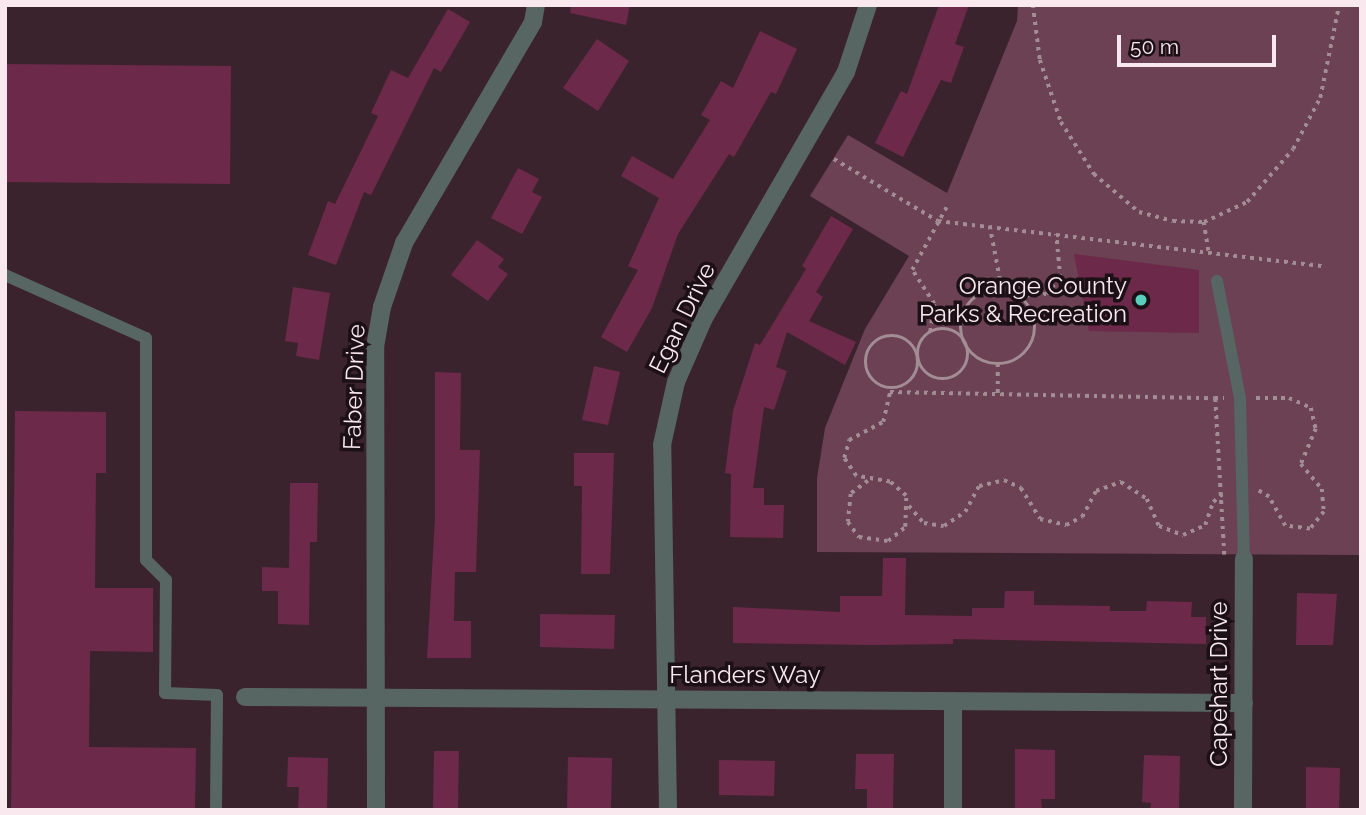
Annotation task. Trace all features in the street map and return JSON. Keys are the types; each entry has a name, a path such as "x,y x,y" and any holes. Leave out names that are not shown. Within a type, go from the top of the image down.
{"street":[{"name":"Faber Drive","path":"376,810 375,347 382,307 404,243 533,22 536,5"},
{"name":"Egan Drive","path":"668,810 669,699 662,445 676,382 704,318 846,72 867,5"},
{"name":"Capehart Drive","path":"1243,810 1244,559"},
{"name":"Flanders Way","path":"245,697 1244,703"},
{"path":"953,701 953,810"}],"lane":[{"path":"5,275 146,338 146,560 166,580 165,693 217,695 216,810"},
{"path":"1217,281 1240,398 1244,559"}],"path":[{"path":"1033,5 1040,60 1061,122 1094,174 1139,212 1173,222 1204,222 1247,202 1293,149 1320,98 1339,5"},
{"path":"834,159 938,220 1323,266"},
{"path":"883,386 908,383 918,361 919,345 930,332 934,304 912,270 947,206"},
{"path":"1204,222 1209,253"},
{"path":"930,332 954,332 985,362 998,364 1020,356 1033,337 1032,313 1000,279 990,226"},
{"path":"1056,234 1062,268 1054,287 1036,298 993,290 971,301 961,323 965,345 964,368 952,378 935,378 918,361 905,339 880,338 868,351 866,368 890,392 1289,398 1311,408 1316,429 1301,464 1322,489 1324,512 1310,528 1297,529 1276,516 1263,490 1220,493"},
{"path":"998,364 998,394"},
{"path":"890,392 883,422 858,433 845,448 852,473 869,481 890,482 924,523 944,526 965,512 979,486 1004,480 1021,488 1040,519 1066,525 1082,517 1096,491 1121,482 1147,499 1158,526 1183,535 1205,525 1220,493"},
{"path":"1214,398 1223,558"},
{"path":"869,481 848,503 848,522 859,537 877,542 898,536 909,506"}],"shaded area":[{"path":"1018,5 1361,5 1361,555 817,552 817,478 825,428 865,329 909,256 810,196 848,135 947,193 1017,21"}],"building":[{"path":"571,5 630,5 626,25 570,13"},
{"path":"939,5 969,5 955,44 964,47 951,83 941,80 903,157 875,143 901,91 907,94"},
{"path":"448,9 470,22 441,72 434,68 371,195 364,192 336,265 308,255 328,201 335,204 378,116 371,113 391,70 408,78"},
{"path":"760,31 797,49 776,94 771,92 734,157 729,154 678,234 652,308 627,352 601,337 638,270 628,266 659,198 621,176 632,156 673,179 710,120 701,115 721,81 733,88"},
{"path":"597,39 629,61 598,111 563,88"},
{"path":"5,64 231,66 230,184 5,182"},
{"path":"518,168 539,179 532,192 542,197 522,234 491,218"},
{"path":"831,216 853,229 816,292 823,297 809,321 856,342 845,365 787,332 776,367 787,371 774,410 764,407 753,488 764,488 764,505 784,505 783,538 730,537 731,474 725,473 733,411 755,343 760,345 806,269 802,266"},
{"path":"477,240 504,259 498,267 508,274 488,301 451,275"},
{"name":"Orange County Parks & Recreation","path":"1074,254 1199,270 1199,333 1089,331"},
{"path":"293,287 330,293 319,360 296,356 298,343 285,341"},
{"path":"594,366 620,372 608,425 582,420"},
{"path":"435,372 461,373 460,450 480,450 476,572 455,572 454,621 471,621 471,658 427,658 435,518"},
{"path":"15,411 106,412 106,473 96,473 95,588 153,588 153,652 90,651 89,747 196,748 195,810 11,810"},
{"path":"574,453 614,453 610,574 581,574 582,486 574,486"},
{"path":"290,483 318,483 317,542 310,542 309,625 278,624 278,591 262,591 262,567 289,568"},
{"path":"883,558 906,558 905,615 972,616 972,608 1004,608 1005,591 1034,591 1034,605 1110,606 1110,611 1146,611 1147,601 1192,602 1191,617 1206,617 1206,644 953,639 953,644 733,643 733,607 840,612 840,596 882,596"},
{"path":"1297,593 1337,594 1333,645 1296,645"},
{"path":"540,614 615,615 614,649 540,647"},
{"path":"1015,749 1055,750 1055,799 1041,799 1042,810 1015,810"},
{"path":"434,751 459,751 458,808 433,808"},
{"path":"856,754 894,754 893,810 867,810 867,789 855,789"},
{"path":"1144,755 1180,756 1179,810 1150,810 1151,803 1142,802"},
{"path":"288,757 328,758 327,810 298,810 299,787 287,787"},
{"path":"568,757 612,758 611,810 567,810"},
{"path":"719,760 775,761 774,796 719,795"},
{"path":"1306,767 1340,768 1339,810 1306,810"}],"place":[{"name":"Orange County Parks & Recreation","path":"1141,300"}]}
